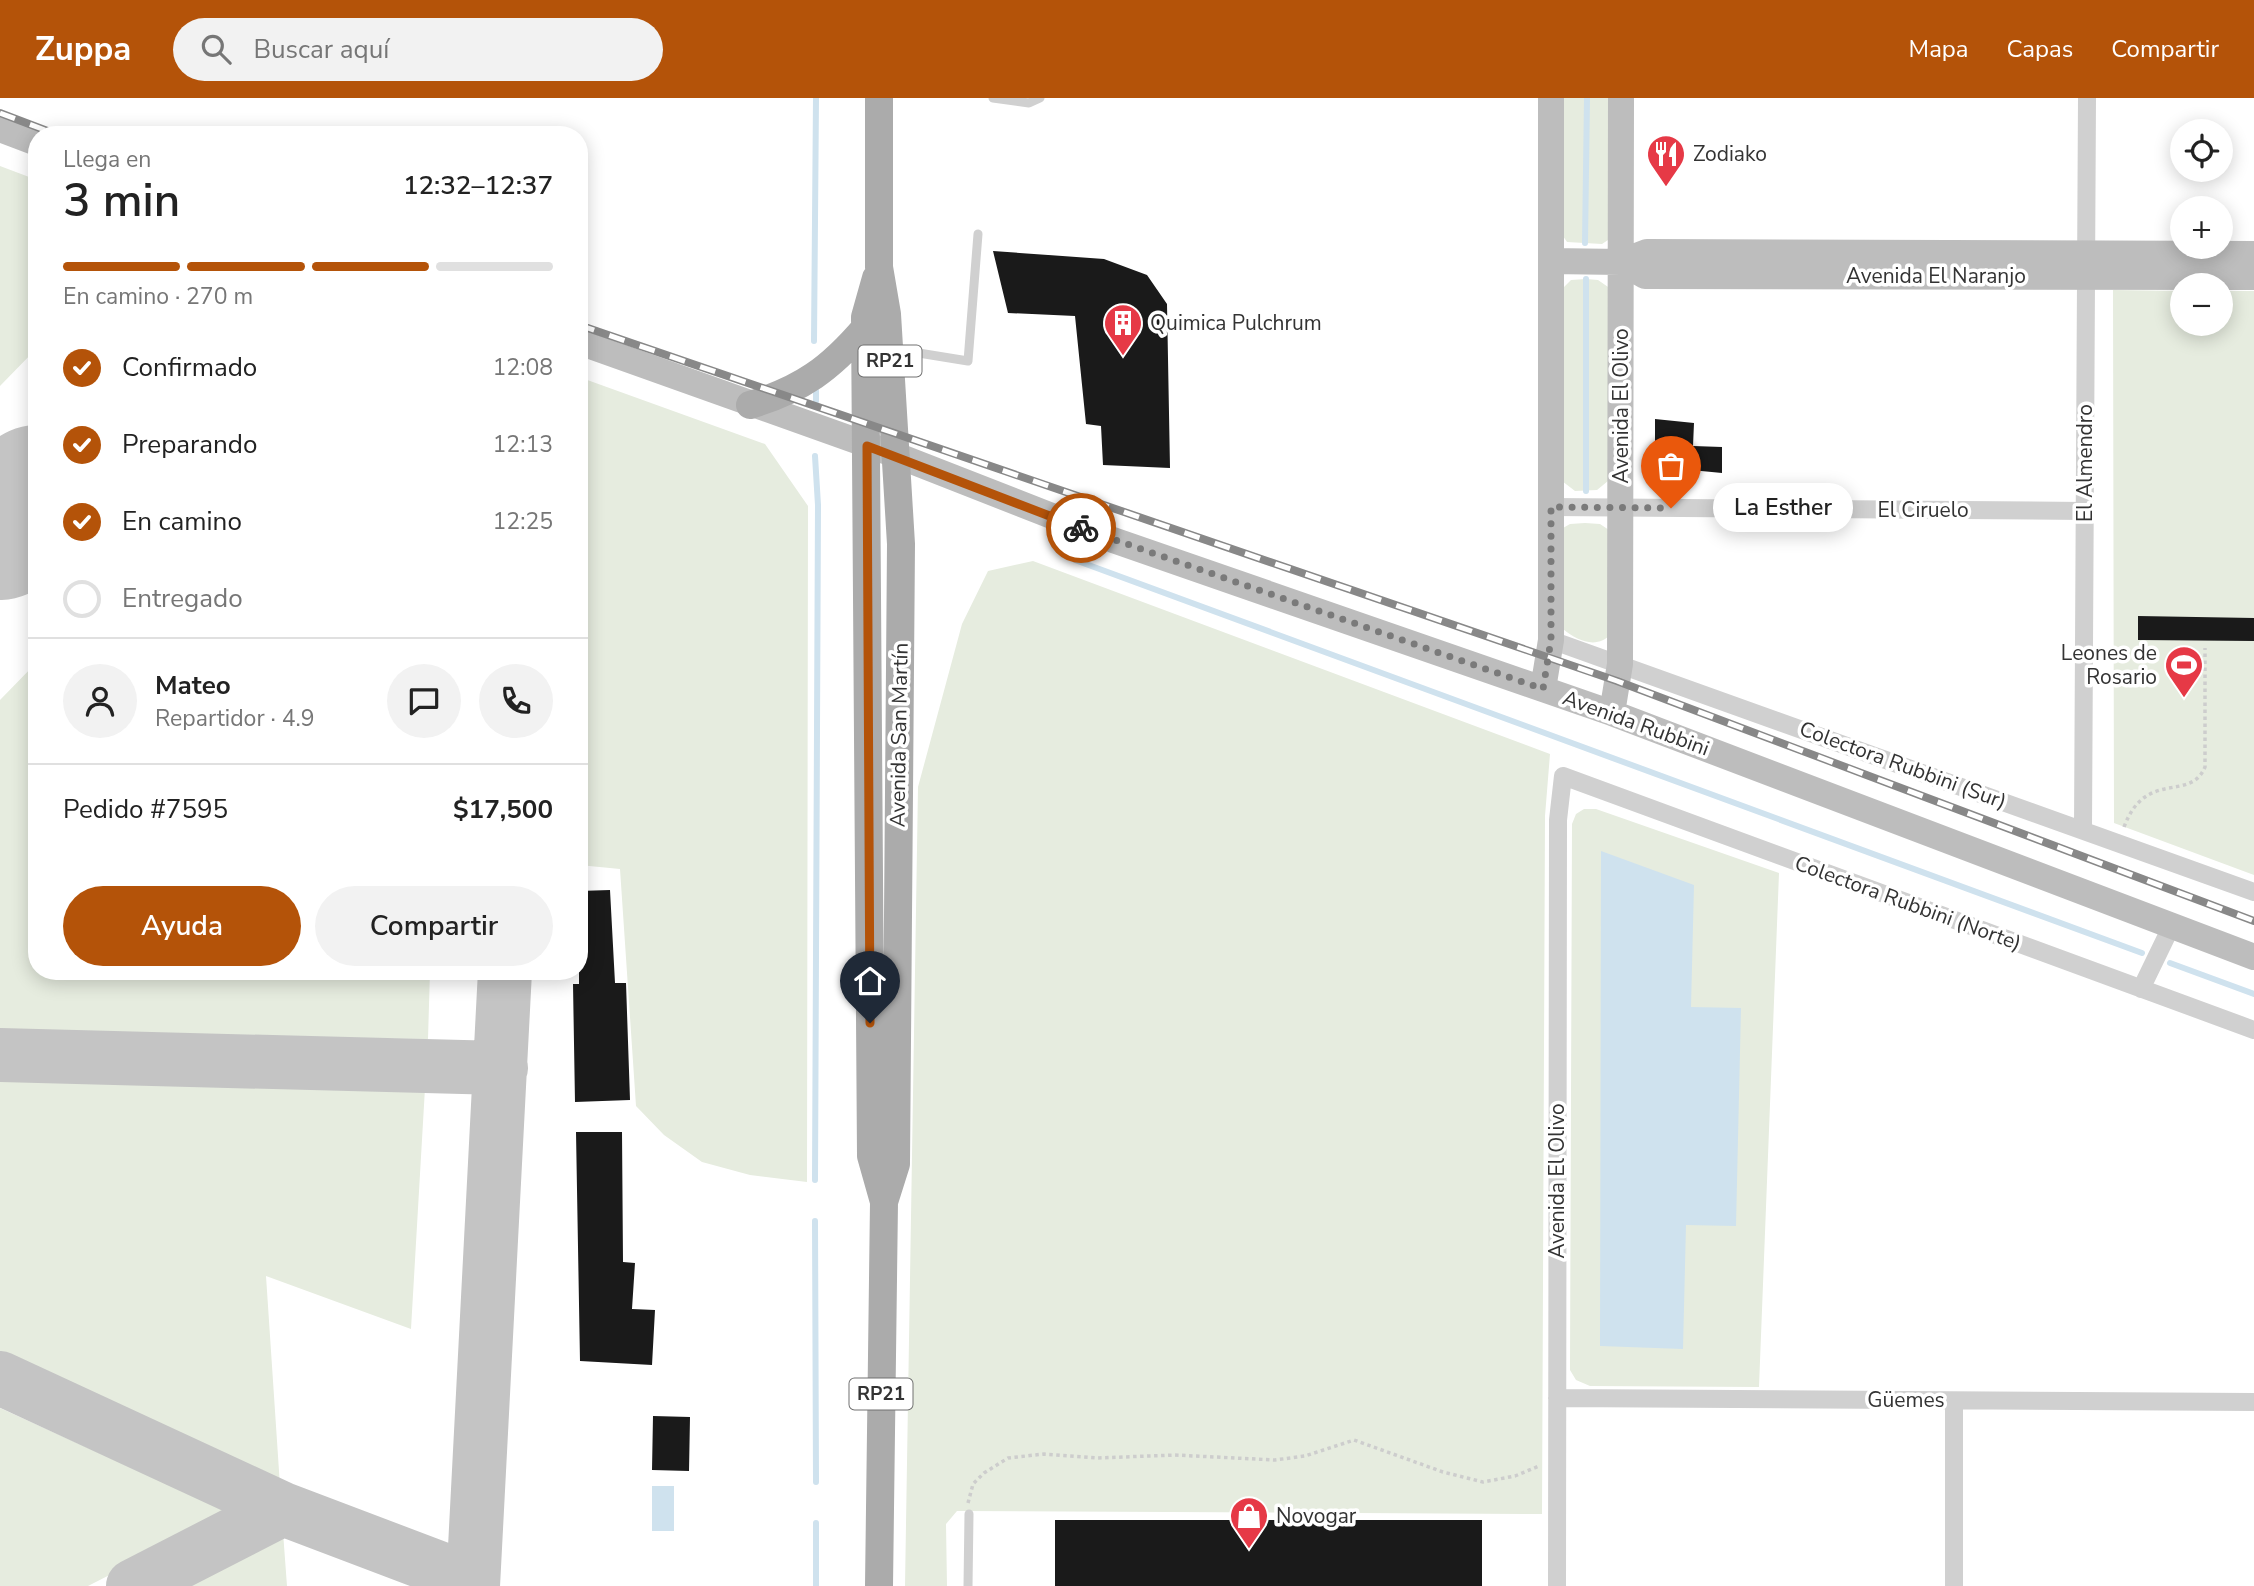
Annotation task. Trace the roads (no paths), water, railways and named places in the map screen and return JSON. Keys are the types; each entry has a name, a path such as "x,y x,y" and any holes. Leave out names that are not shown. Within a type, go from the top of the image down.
{"main road":[{"name":"Avenida San Martín","path":"879,98 878,267 889,348 901,544 896,1164 884,1202"},
{"name":"Avenida San Martín","path":"878,267 865,317 865,328 871,1156 884,1202 879,1586"},
{"path":"750,405 780,396 820,374 865,328"}],"street":[{"path":"1543,689 1551,640 1551,98"},
{"name":"Avenida El Olivo","path":"1612,713 1620,664 1621,98"},
{"name":"El Almendro","path":"2083,829 2087,98"},
{"path":"0,129 28,140"},
{"name":"Avenida El Naranjo","path":"1551,261 1621,262 1647,252 2086,265 2254,277"},
{"name":"Avenida El Naranjo","path":"2086,265 2254,254"},
{"name":"Avenida Rubbini","path":"588,345 895,455 1113,540 1612,713 2254,957"},
{"name":"El Ciruelo","path":"1551,507 2085,511"},
{"name":"Colectora Rubbini (Sur)","path":"1551,640 2254,892"},
{"name":"Avenida El Olivo","path":"1557,1586 1558,820 1563,776"},
{"name":"Colectora Rubbini (Norte)","path":"1563,776 2254,1030"},
{"path":"2141,989 2172,925"},
{"name":"Güemes","path":"1557,1398 2254,1402"},
{"path":"1954,1401 1954,1586"}],"lane":[{"path":"993,98 1028,103 1040,98"},
{"path":"889,348 968,361 978,234"},
{"path":"968,1586 969,1514"}],"water":[{"path":"1601,851 1694,885 1691,1007 1741,1008 1736,1226 1686,1225 1683,1349 1600,1346"},
{"path":"652,1486 674,1486 674,1531 652,1531"}],"waterway":[{"path":"814,341 816,98"},
{"path":"1585,243 1587,98"},
{"path":"1586,279 1586,491"},
{"path":"816,391 816,401"},
{"path":"815,456 818,505 815,1180"},
{"path":"1075,560 2142,953"},
{"path":"2170,963 2254,994"},
{"path":"815,1221 816,1482"},
{"path":"816,1523 816,1586"}],"railway":[{"path":"0,113 34,126"},
{"path":"588,328 1617,681 2254,921"}],"place":[{"name":"Zodiako","path":"1666,188"},
{"name":"Quimica Pulchrum","path":"1123,357"},
{"name":"La Esther","path":"1671,508"},
{"name":"Leones de Rosario","path":"2184,699"},
{"name":"Novogar","path":"1249,1550"}]}
